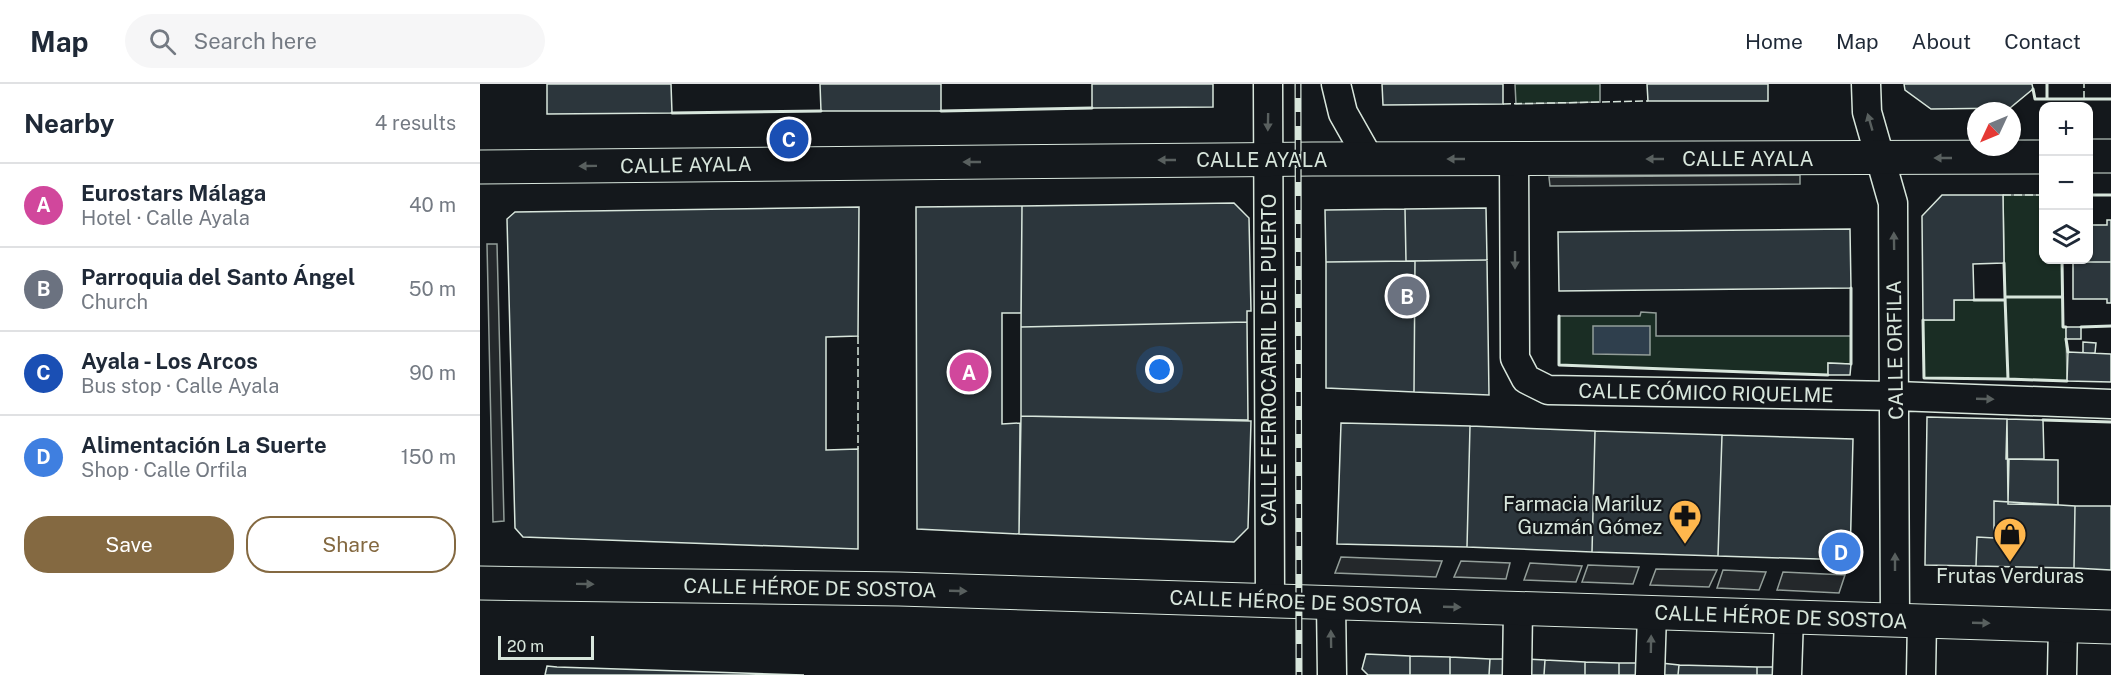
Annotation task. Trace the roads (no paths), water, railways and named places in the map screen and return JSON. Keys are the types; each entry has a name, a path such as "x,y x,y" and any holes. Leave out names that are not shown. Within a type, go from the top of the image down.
{"main road":[{"path":"2093,156 2111,156"},
{"name":"CALLE AYALA","path":"480,166 1369,159 2039,157"},
{"name":"CALLE HÉROE DE SOSTOA","path":"480,583 888,589 2111,627"}],"street":[{"name":"CALLE FERROCARRIL DEL PUERTO","path":"1268,84 1270,601"},
{"path":"1336,84 1343,113 1369,159"},
{"name":"CALLE ORFILA","path":"1866,84 1867,112 1893,203 1896,396 1908,621 1921,675"},
{"name":"CALLE CÓMICO RIQUELME","path":"1514,159 1515,358 1526,379 1548,390 1896,396 2111,404"},
{"path":"1331,603 1332,675"},
{"path":"1517,675 1518,609"},
{"path":"1650,675 1652,613"},
{"path":"1787,675 1789,617"},
{"path":"2062,675 2063,625"}],"water":[{"path":"1593,326 1650,326 1650,355 1593,354"}],"railway":[{"path":"1298,84 1299,675"}],"place":[{"name":"Ayala - Los Arcos","path":"789,139"},
{"name":"Parroquia del Santo Ángel","path":"1407,296"},
{"name":"Eurostars Málaga","path":"969,372"},
{"name":"Farmacia Mariluz Guzmán Gómez","path":"1685,545"},
{"name":"Alimentación La Suerte","path":"1841,552"},
{"name":"Frutas Verduras","path":"2010,563"}]}
